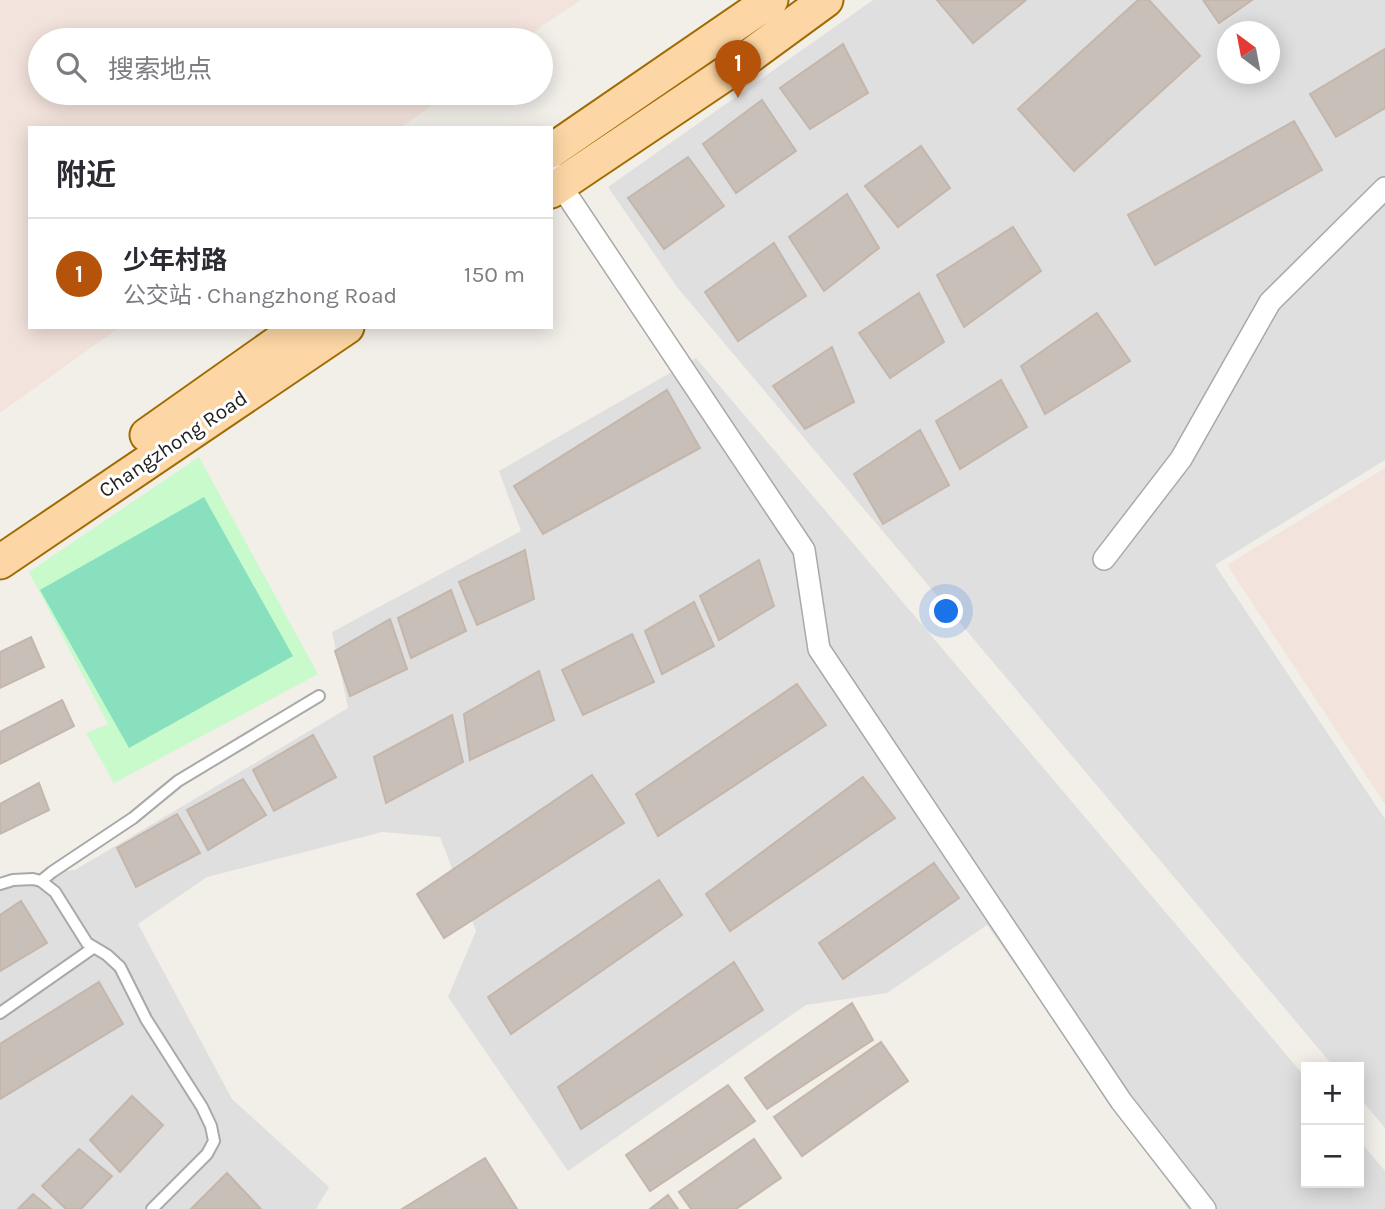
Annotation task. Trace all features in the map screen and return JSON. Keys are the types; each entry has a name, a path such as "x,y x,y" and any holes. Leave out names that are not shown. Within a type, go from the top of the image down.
{"main road":[{"path":"553,149 771,0"},
{"path":"554,182 725,74 827,0"},
{"name":"Changzhong Road","path":"0,538 297,329"},
{"name":"Changzhong Road","path":"0,562 344,329"}],"street":[{"path":"554,182 804,550 819,649 1121,1101 1205,1209"},
{"path":"1104,559 1181,459 1270,302 1385,188"}],"lane":[{"path":"41,881 133,818 178,781 319,696"},
{"path":"0,884 24,878 41,881 55,892 83,938 120,967 146,1020 202,1107 213,1133 211,1147 152,1209"},
{"path":"0,1013 93,948"}],"shaded area":[{"path":"0,0 581,0 540,28 28,28 28,105 432,105 403,126 28,126 28,329 117,329 0,413"},
{"path":"873,0 1385,0 1385,460 1215,565 1385,819 1385,1128 1364,1103 1364,1062 1330,1062 677,287 608,187"},
{"path":"696,358 1301,1072 1301,1188 1364,1188 1364,1146 1385,1171 1385,1209 1188,1209 987,925 887,993 806,1005 568,1171 448,997 476,931 440,837 382,832 207,877 138,924 232,1099 329,1187 316,1209 0,1209 0,878 75,870 348,708 332,632 521,531 499,471"},
{"path":"1385,468 1385,804 1227,565"}],"green space":[{"path":"199,457 318,674 114,783 86,733 108,724 29,572"},
{"path":"204,497 293,656 129,748 40,590"}],"building":[{"path":"937,0 1026,0 973,43"},
{"path":"1138,0 1149,0 1200,56 1074,171 1018,109"},
{"path":"1203,0 1252,0 1222,21 1218,21"},
{"path":"843,44 868,93 810,129 780,88"},
{"path":"1385,49 1385,108 1336,137 1310,94"},
{"path":"762,100 796,151 736,193 703,144"},
{"path":"1294,121 1322,170 1155,265 1128,215"},
{"path":"921,146 950,188 898,227 865,186"},
{"path":"688,157 724,206 664,249 628,198"},
{"path":"847,194 879,248 824,291 789,237"},
{"path":"1013,227 1041,271 964,327 937,275"},
{"path":"774,243 806,296 738,341 705,292"},
{"path":"919,293 944,342 890,378 859,333"},
{"path":"1097,313 1130,361 1045,414 1021,366"},
{"path":"832,347 854,402 805,429 773,386"},
{"path":"1001,380 1027,427 960,469 936,421"},
{"path":"667,390 700,448 543,534 514,486"},
{"path":"920,430 949,485 883,524 854,474"},
{"path":"525,550 534,599 477,625 459,582"},
{"path":"759,560 774,606 719,640 700,596"},
{"path":"451,590 466,631 411,658 398,618"},
{"path":"694,602 714,646 662,674 645,631"},
{"path":"390,619 407,669 350,696 335,651"},
{"path":"632,634 654,682 583,715 562,670"},
{"path":"31,637 44,667 0,688 0,652"},
{"path":"539,671 554,720 470,760 464,714"},
{"path":"797,684 826,725 658,836 636,794"},
{"path":"62,700 74,726 0,764 0,732"},
{"path":"452,715 463,762 386,803 374,757"},
{"path":"313,735 336,777 274,811 253,770"},
{"path":"592,775 624,823 444,938 417,894"},
{"path":"863,777 895,818 730,931 706,894"},
{"path":"243,779 266,815 208,850 187,810"},
{"path":"39,783 49,810 0,834 0,804"},
{"path":"177,814 200,853 136,887 117,848"},
{"path":"934,863 959,898 843,979 819,943"},
{"path":"659,880 682,915 511,1034 488,997"},
{"path":"21,901 47,943 0,971 0,915"},
{"path":"734,962 763,1010 581,1129 558,1087"},
{"path":"99,982 123,1024 0,1099 0,1044"},
{"path":"852,1003 873,1040 767,1109 745,1078"},
{"path":"881,1042 908,1081 802,1156 774,1117"},
{"path":"728,1085 755,1121 650,1191 626,1155"},
{"path":"132,1096 163,1125 120,1172 90,1140"},
{"path":"754,1139 781,1178 736,1209 691,1209 679,1192"},
{"path":"79,1149 112,1176 81,1209 66,1209 42,1186"},
{"path":"485,1158 517,1209 402,1209"},
{"path":"227,1173 261,1209 191,1209"},
{"path":"33,1194 51,1209 18,1209"},
{"path":"668,1195 678,1209 650,1209"}],"place":[{"name":"少年村路","path":"738,98"}]}
